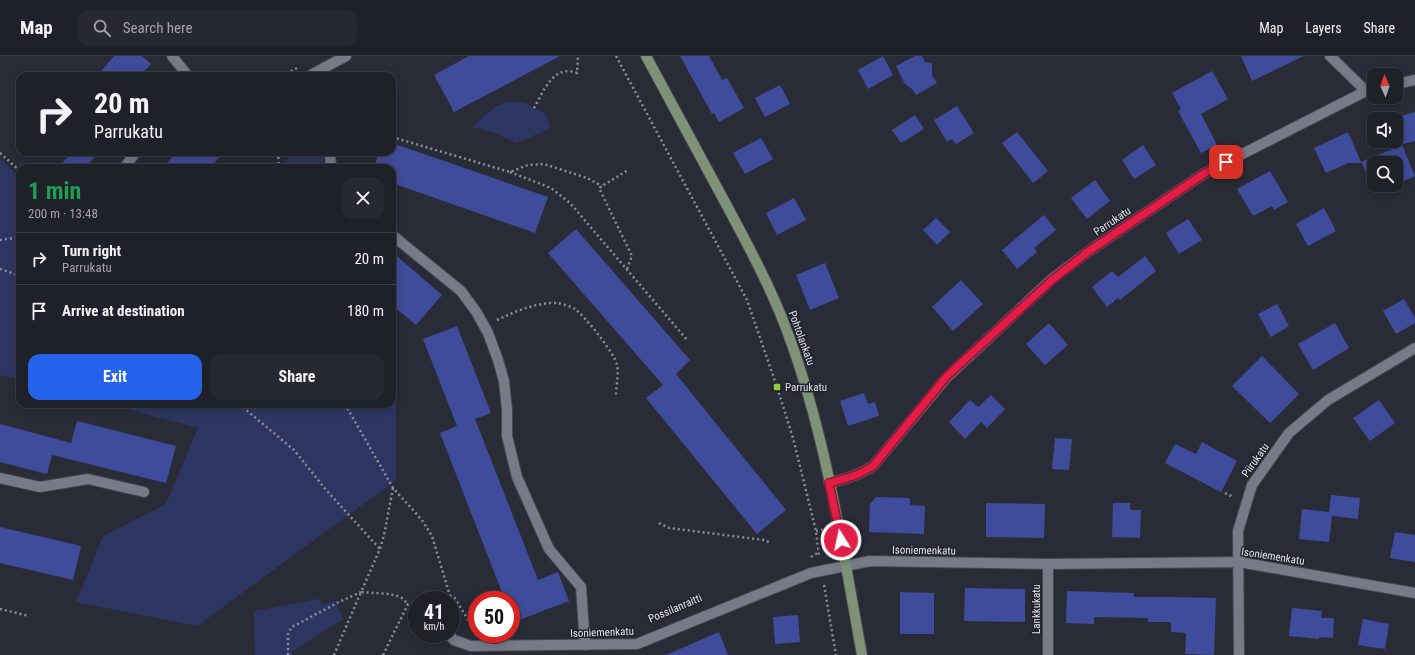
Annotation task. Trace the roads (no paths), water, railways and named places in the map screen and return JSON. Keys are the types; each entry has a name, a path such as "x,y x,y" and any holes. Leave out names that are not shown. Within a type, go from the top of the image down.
{"main road":[{"name":"Pohtolankatu","path":"646,56 771,289 787,332 804,380 829,483 839,527 862,655"}],"street":[{"path":"172,56 185,72"},
{"path":"316,72 346,56"},
{"path":"1330,56 1367,87"},
{"path":"1403,83 1415,80"},
{"name":"Parrukatu","path":"829,483 853,477 865,472 874,465 947,376 1052,280 1089,251 1205,173 1367,92"},
{"path":"396,238 461,291 477,313 484,326 498,360 504,381 507,436 517,477 549,549 581,587 585,645"},
{"name":"Piirukatu","path":"1239,655 1240,562 1238,531 1252,485 1289,433 1328,400 1415,348"},
{"path":"0,478 40,488 88,479 144,492"},
{"name":"Isoniemenkatu","path":"460,642 471,646 637,644 811,573 870,560 1048,564 1240,562 1415,593"},
{"name":"Lankkukatu","path":"1048,564 1048,655"}],"place":[{"name":"Parrukatu","path":"777,387"}]}
